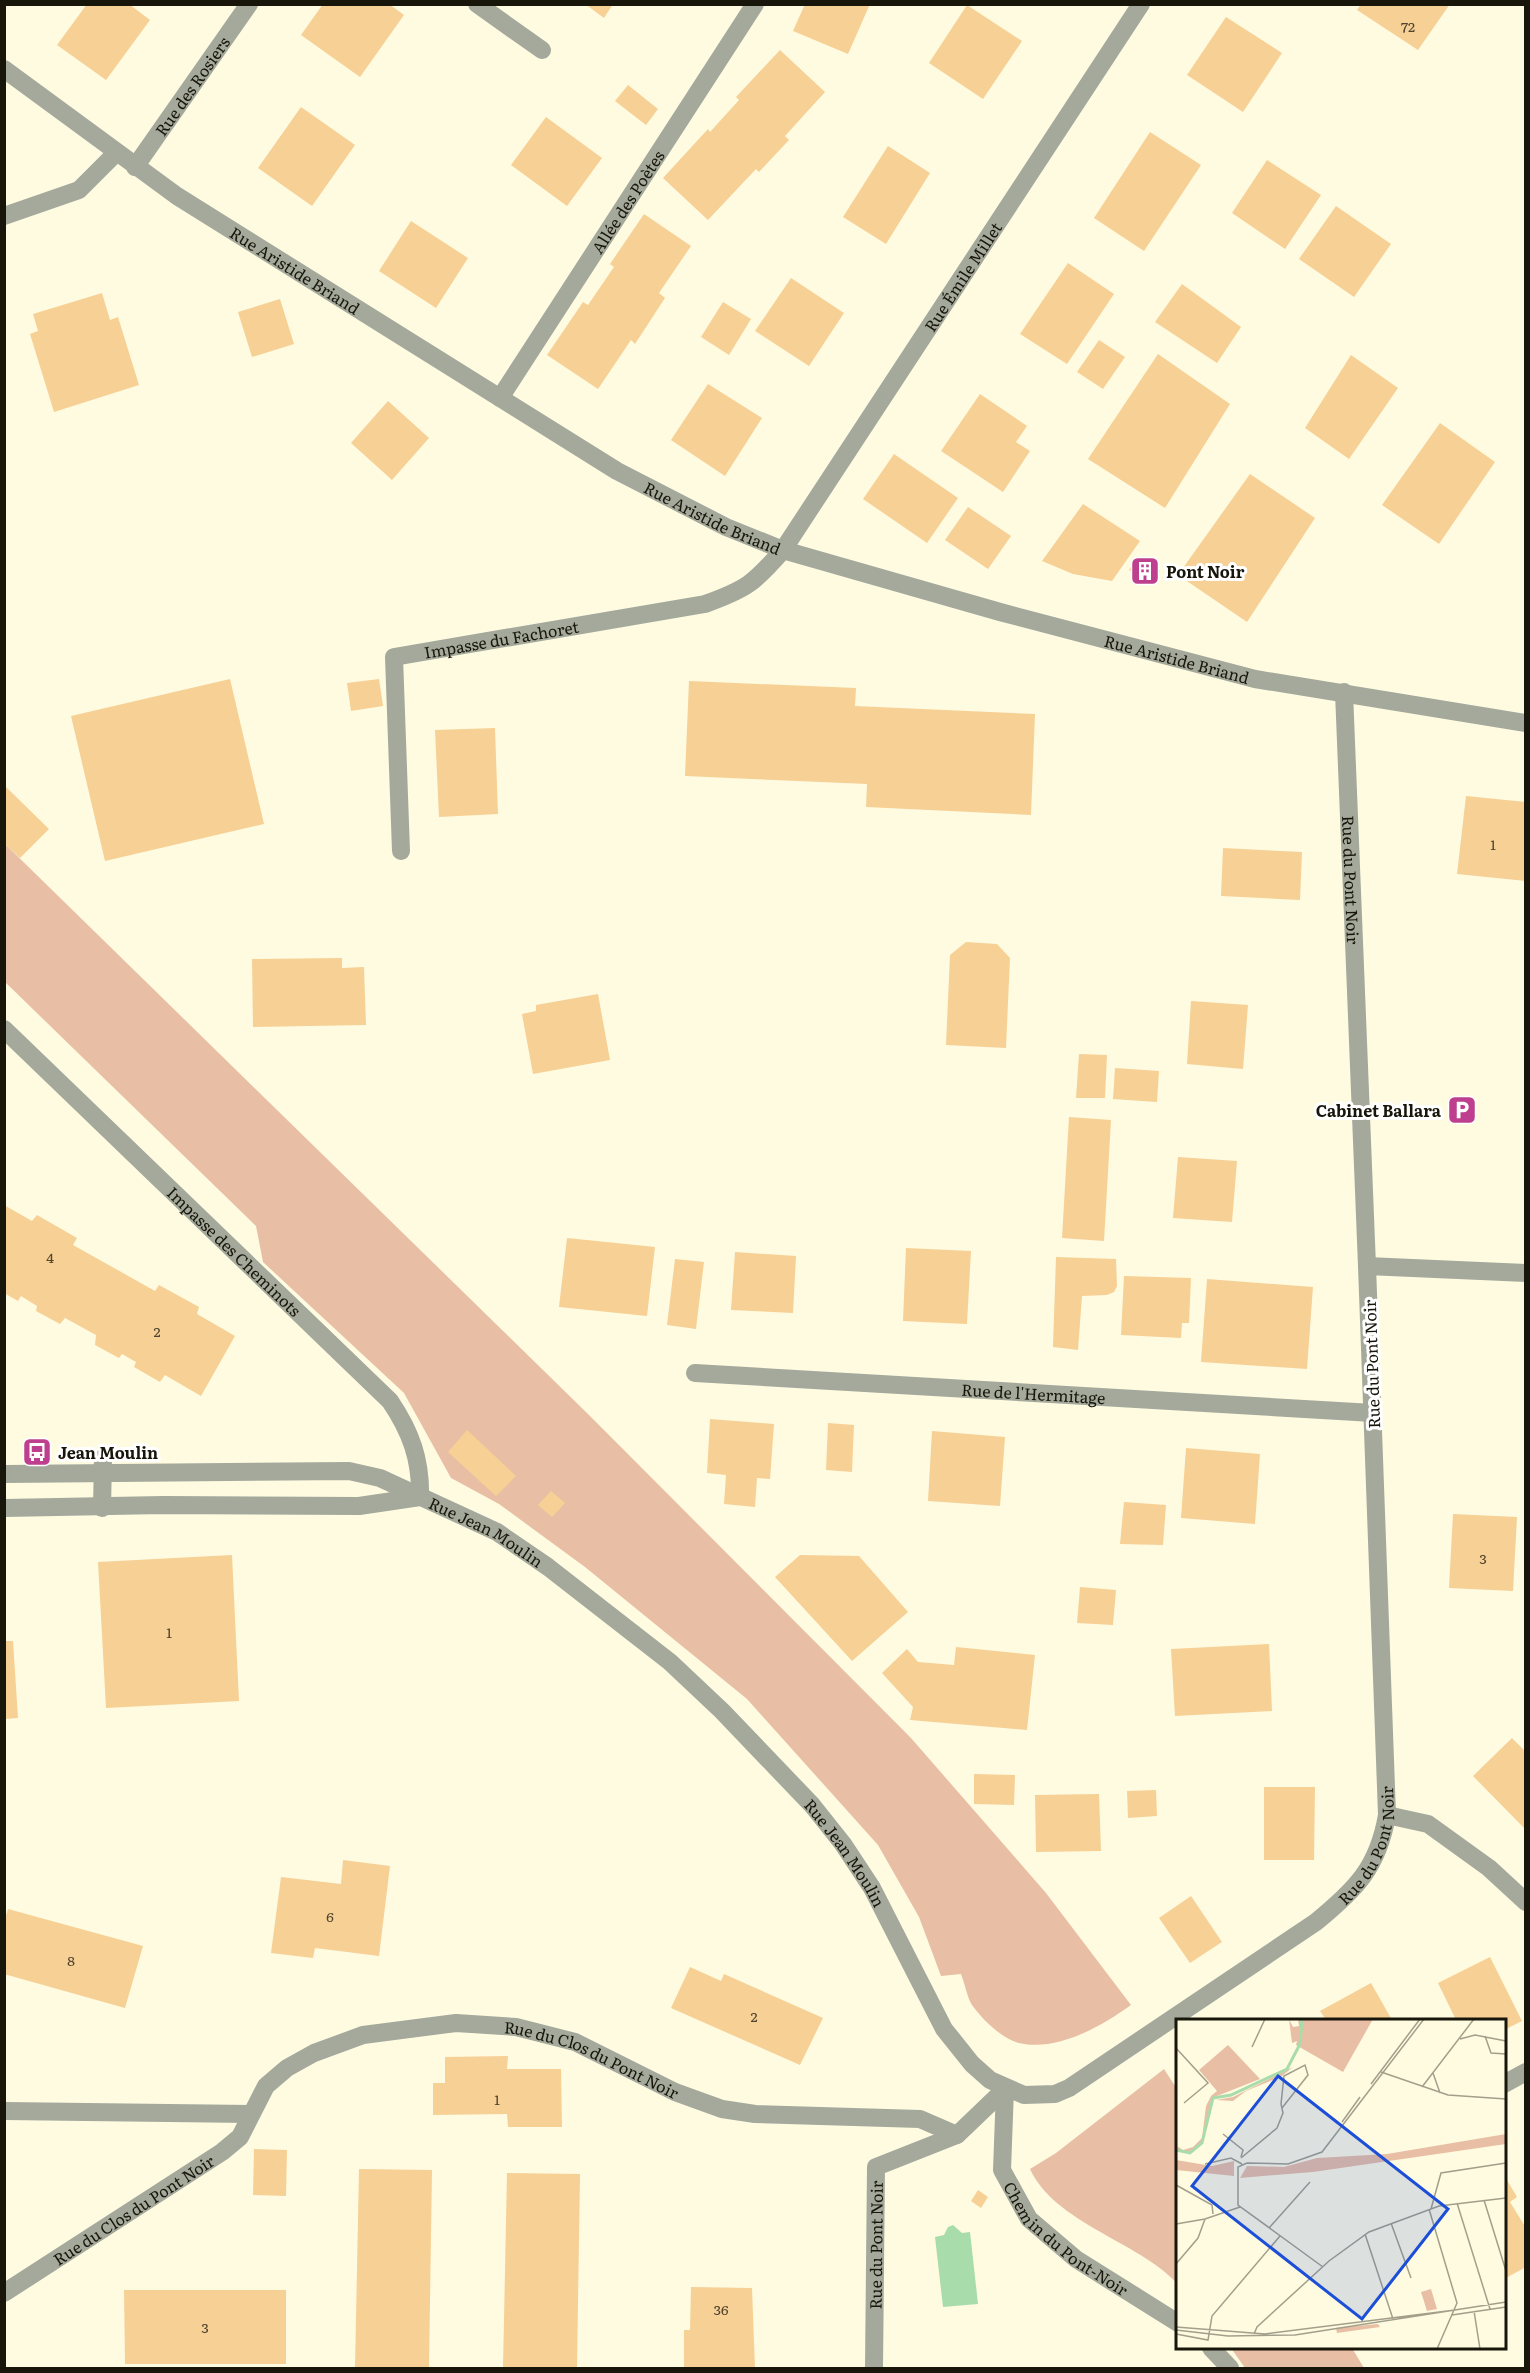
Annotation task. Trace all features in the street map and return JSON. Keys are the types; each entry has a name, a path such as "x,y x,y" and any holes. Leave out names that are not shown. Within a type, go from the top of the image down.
{"street":[{"name":"Rue des Rosiers","path":"135,167 249,4"},
{"path":"477,4 542,50"},
{"name":"Allée des Poètes","path":"500,398 755,4"},
{"name":"Rue Émile Millet","path":"783,550 1142,4"},
{"name":"Rue Aristide Briand","path":"4,69 135,167 207,215 652,491 726,527 783,550 1105,641 1255,678 1526,723"},
{"path":"4,216 79,190 116,153"},
{"name":"Impasse du Fachoret","path":"401,850 394,657 705,604 741,591 761,574 783,550"},
{"name":"Rue du Pont Noir","path":"1242,1971 1316,1922 1357,1886 1377,1856 1383,1839 1387,1815 1344,692"},
{"name":"Impasse des Cheminots","path":"4,1029 390,1401 414,1443 420,1476 420,1497"},
{"path":"1367,1266 1526,1273"},
{"name":"Rue de l'Hermitage","path":"694,1373 1373,1413"},
{"path":"102,1466 102,1508"},
{"name":"Rue Jean Moulin","path":"4,1474 102,1466 349,1471 380,1478 470,1518 521,1548 638,1636 722,1711 812,1805 843,1844 872,1888 944,2029 972,2064 990,2080 1005,2089 1024,2095 1040,2096 1069,2088 1242,1971"},
{"name":"Rue Jean Moulin","path":"4,1508 102,1508 163,1504 359,1506 420,1497"},
{"path":"1387,1815 1428,1824 1489,1868 1526,1902"},
{"name":"Rue du Clos du Pont Noir","path":"4,2293 222,2152 240,2137 266,2086 287,2068 337,2043 363,2035 415,2026 485,2023 516,2026 575,2043 675,2092 722,2109 755,2114 920,2119 957,2135"},
{"path":"1506,2083 1526,2072"},
{"name":"Rue du Pont Noir","path":"874,2368 876,2167 957,2135 1005,2089"},
{"name":"Chemin du Pont-Noir","path":"1005,2089 1002,2170 1029,2219 1076,2259 1176,2322"},
{"path":"4,2111 251,2114"},
{"path":"1211,2349 1230,2368"}],"shaded area":[{"path":"4,843 589,1415 911,1738 1046,1893 1131,2005 1093,2029 1048,2044 1019,2043 999,2033 972,2005 961,1974 941,1976 919,1917 878,1845 747,1699 585,1567 499,1504 451,1478 404,1393 263,1262 256,1226 5,982"},
{"path":"1164,2069 1176,2087 1176,2282 1141,2255 1077,2218 1042,2188 1030,2169 1056,2153"},
{"path":"953,2225 962,2233 970,2232 978,2304 943,2307 935,2237 944,2235 948,2227"},
{"path":"1232,2349 1353,2349 1364,2368 1245,2368"}],"building":[{"path":"87,4 129,4 150,20 106,80 57,45"},
{"path":"323,4 389,4 404,15 360,77 301,35"},
{"path":"585,4 613,4 604,18"},
{"path":"805,4 870,4 848,54 793,31"},
{"path":"1361,4 1450,4 1418,50 1357,10"},
{"path":"967,5 1022,41 983,99 929,63"},
{"path":"1226,17 1282,53 1243,112 1187,75"},
{"path":"780,50 825,92 785,136 789,140 759,172 756,169 708,220 663,178 708,129 710,132 739,100 736,97"},
{"path":"628,85 658,109 646,125 615,101"},
{"path":"301,107 355,145 312,206 258,168"},
{"path":"546,117 602,158 567,206 511,165"},
{"path":"1150,132 1201,165 1144,251 1094,218"},
{"path":"888,146 930,173 886,244 843,217"},
{"path":"1267,160 1321,195 1285,249 1232,213"},
{"path":"1336,206 1391,244 1354,297 1299,259"},
{"path":"644,214 691,246 659,293 665,298 635,344 631,340 598,389 547,355 583,302 588,305 614,267 610,264"},
{"path":"411,221 468,258 436,308 379,271"},
{"path":"1068,263 1114,294 1067,364 1020,334"},
{"path":"791,278 844,313 809,366 755,331"},
{"path":"1182,284 1241,327 1217,363 1155,322"},
{"path":"102,293 110,320 118,317 139,385 54,412 30,334 38,331 33,314"},
{"path":"280,299 294,344 252,357 238,312"},
{"path":"723,302 751,319 729,355 701,337"},
{"path":"1099,340 1125,357 1103,389 1077,372"},
{"path":"1158,354 1230,404 1165,508 1088,459"},
{"path":"1351,355 1398,388 1349,459 1305,428"},
{"path":"708,384 762,418 725,476 671,440"},
{"path":"980,394 1027,426 1016,442 1030,451 1003,492 941,451"},
{"path":"388,401 429,438 392,480 351,443"},
{"path":"1440,423 1495,462 1439,544 1382,505"},
{"path":"894,454 958,498 927,543 863,499"},
{"path":"1250,474 1315,518 1247,622 1178,575"},
{"path":"1083,504 1140,541 1112,581 1073,574 1042,561"},
{"path":"968,507 1011,536 988,569 945,540"},
{"name":"Pont Noir","path":"1137,557 1160,571 1152,584 1129,570"},
{"path":"230,679 264,824 105,861 71,716"},
{"path":"379,679 383,706 351,711 347,683"},
{"path":"689,681 856,688 855,706 1035,714 1031,815 866,807 867,784 685,776"},
{"path":"495,728 498,814 439,817 435,730"},
{"path":"4,785 49,829 20,858 4,843"},
{"path":"1466,796 1526,802 1526,881 1457,874"},
{"path":"1223,848 1302,852 1300,900 1221,896"},
{"path":"966,942 997,944 1010,958 1006,1048 946,1045 950,955"},
{"path":"342,958 342,968 364,967 366,1025 253,1027 252,959"},
{"path":"598,994 610,1060 533,1074 522,1014 536,1011 536,1005"},
{"path":"1191,1001 1248,1005 1243,1069 1187,1064"},
{"path":"1079,1054 1107,1055 1105,1098 1076,1098"},
{"path":"1115,1068 1159,1071 1157,1102 1113,1099"},
{"path":"1069,1117 1111,1120 1104,1241 1062,1238"},
{"path":"1178,1157 1237,1161 1232,1222 1173,1218"},
{"path":"4,1205 32,1221 37,1215 77,1238 73,1245 155,1291 159,1285 199,1307 197,1314 235,1336 201,1396 165,1375 160,1382 134,1367 136,1362 122,1354 119,1358 95,1345 96,1335 65,1318 60,1324 36,1311 37,1306 21,1296 18,1301 4,1293"},
{"path":"567,1238 655,1247 647,1316 559,1307"},
{"path":"906,1248 971,1251 967,1324 903,1321"},
{"path":"735,1252 796,1256 793,1313 731,1310"},
{"path":"1056,1257 1116,1259 1117,1286 1114,1292 1107,1295 1082,1296 1078,1350 1053,1347"},
{"path":"675,1259 704,1262 696,1329 667,1325"},
{"path":"1124,1276 1191,1278 1189,1323 1182,1323 1181,1338 1121,1335"},
{"path":"1207,1279 1313,1287 1307,1369 1201,1362"},
{"path":"710,1419 774,1424 770,1479 757,1478 755,1507 724,1504 726,1475 707,1473"},
{"path":"828,1423 854,1425 852,1472 826,1470"},
{"path":"467,1430 516,1476 496,1496 448,1452"},
{"path":"932,1431 1005,1437 1000,1506 928,1501"},
{"path":"1186,1448 1260,1454 1255,1524 1181,1518"},
{"path":"551,1491 565,1503 552,1517 538,1505"},
{"path":"1124,1502 1166,1505 1163,1545 1120,1544"},
{"path":"1453,1514 1517,1517 1513,1591 1449,1588"},
{"path":"232,1555 239,1701 106,1708 98,1562"},
{"path":"800,1555 859,1556 908,1612 852,1661 775,1577"},
{"path":"1080,1587 1116,1590 1113,1625 1077,1623"},
{"path":"4,1641 13,1641 18,1718 4,1719"},
{"path":"1269,1644 1272,1711 1175,1716 1171,1649"},
{"path":"956,1647 1035,1655 1027,1730 910,1720 913,1707 882,1673 907,1649 918,1662 954,1665"},
{"path":"1512,1738 1526,1752 1526,1830 1473,1776"},
{"path":"974,1774 1015,1775 1014,1805 974,1804"},
{"path":"1264,1787 1315,1787 1314,1860 1264,1860"},
{"path":"1156,1790 1157,1816 1128,1818 1127,1791"},
{"path":"1099,1794 1101,1851 1036,1852 1035,1795"},
{"path":"343,1860 390,1866 379,1956 315,1948 313,1958 271,1953 281,1877 341,1884"},
{"path":"1191,1896 1222,1942 1190,1963 1159,1918"},
{"path":"8,1909 143,1946 125,2008 4,1974 4,1922"},
{"path":"1490,1957 1522,2021 1506,2029 1506,2019 1456,2019 1438,1983"},
{"path":"690,1967 721,1981 724,1974 823,2018 800,2065 671,2008"},
{"path":"1371,1983 1391,2019 1325,2019 1320,2011"},
{"path":"508,2056 507,2069 561,2069 562,2127 508,2127 507,2114 433,2115 433,2083 445,2083 445,2057"},
{"path":"254,2149 287,2150 286,2196 253,2195"},
{"path":"359,2169 432,2170 429,2368 355,2368"},
{"path":"507,2173 580,2174 577,2368 503,2368"},
{"path":"1506,2178 1517,2197 1510,2202 1526,2228 1526,2267 1506,2278"},
{"path":"978,2190 988,2197 981,2208 971,2201"},
{"path":"691,2287 752,2288 755,2368 684,2368 684,2330 690,2330"},
{"path":"124,2290 286,2290 286,2364 125,2364"}],"place":[{"name":"Pont Noir","path":"1145,571"},
{"name":"Cabinet Ballara","path":"1462,1110"},
{"name":"Jean Moulin","path":"37,1452"}]}
